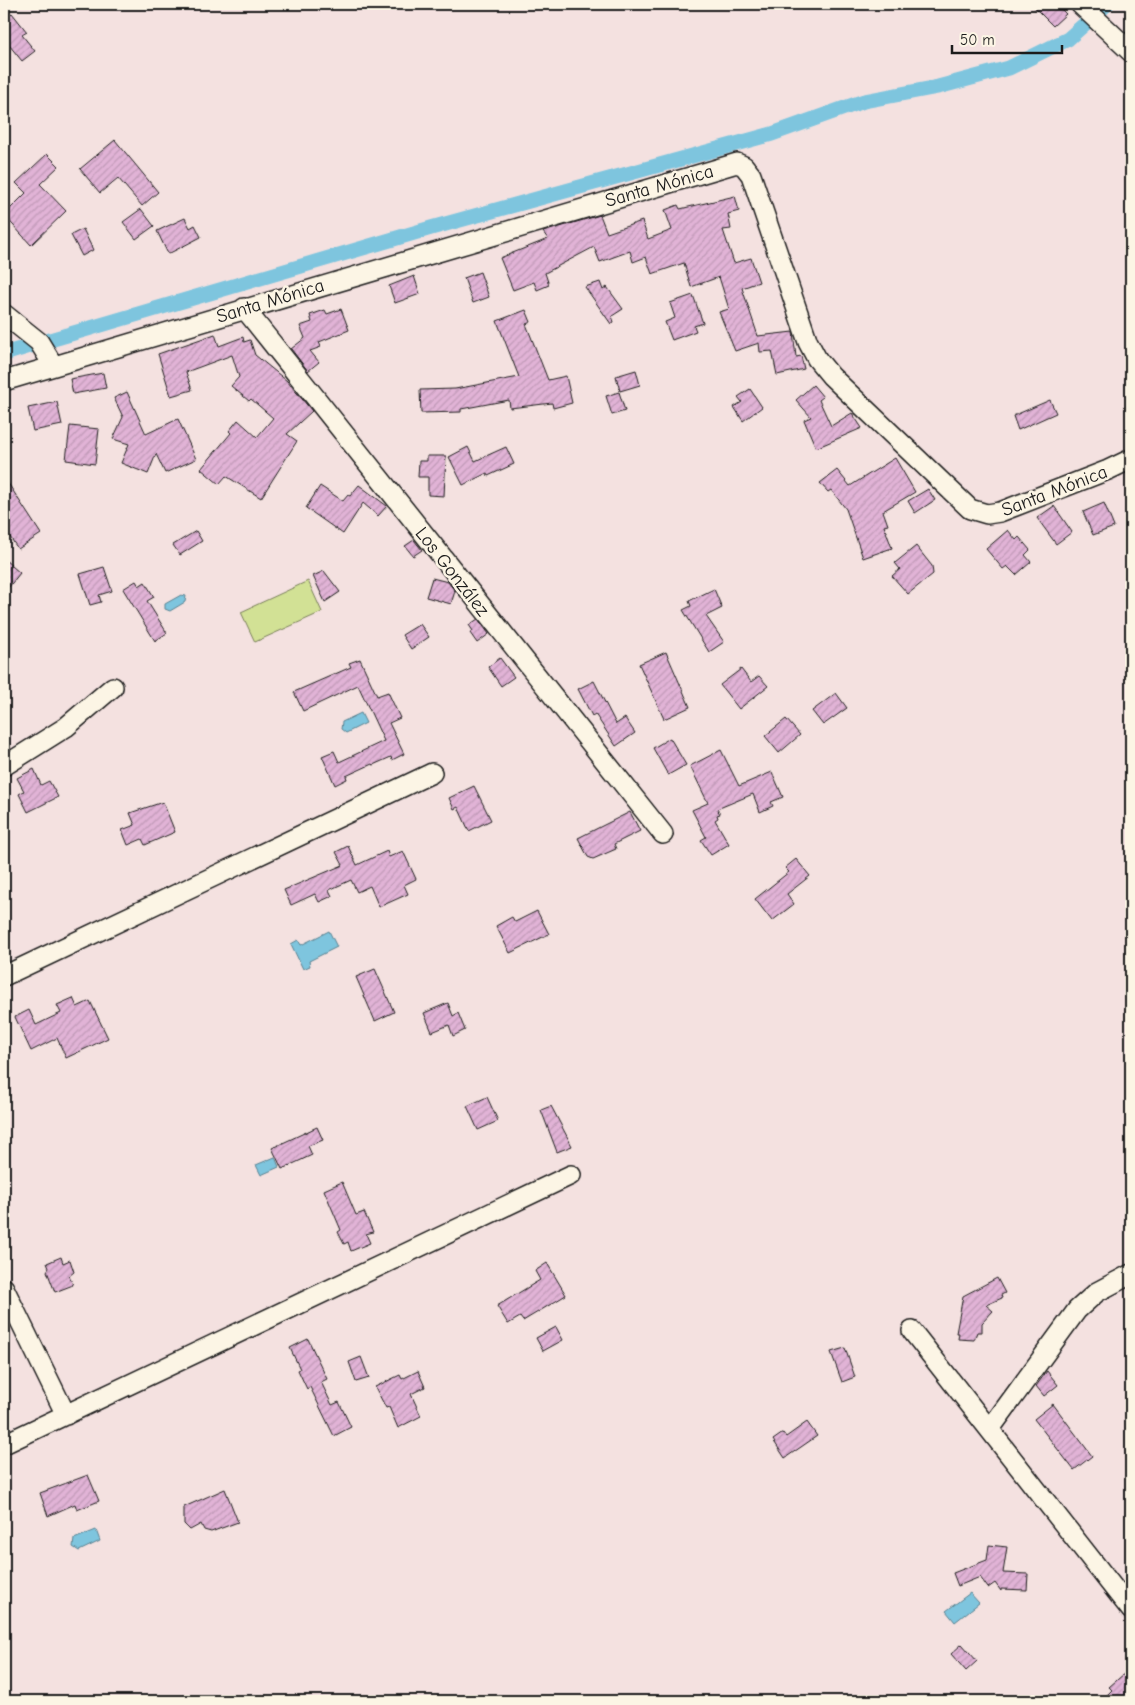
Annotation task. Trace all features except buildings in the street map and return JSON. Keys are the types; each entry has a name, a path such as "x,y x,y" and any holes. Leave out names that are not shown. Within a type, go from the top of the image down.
{"street":[{"path":"1089,13 1131,52"},
{"name":"Santa Mónica","path":"4,381 244,308 737,163 744,166 752,175 808,342 817,359 831,376 970,508 987,514 1000,512 1108,470 1131,459"},
{"name":"Los González","path":"244,308 663,834"},
{"path":"4,314 38,342 53,365"},
{"path":"4,766 66,727 113,687"},
{"path":"4,976 432,773"},
{"path":"4,1444 571,1175"},
{"path":"990,1429 1077,1310 1097,1292 1131,1274"},
{"path":"4,1288 66,1415"},
{"path":"912,1331 1131,1610"}],"green space":[{"path":"308,581 322,612 255,642 241,612"}],"water":[{"path":"181,595 186,596 185,602 170,611 165,609 165,604"},
{"path":"361,713 366,723 346,733 341,729 342,722"},
{"path":"329,931 337,947 309,961 310,966 303,969 291,944 298,940 301,945"},
{"path":"275,1157 279,1167 261,1175 256,1165"},
{"path":"96,1530 100,1541 79,1551 73,1547 74,1539"},
{"path":"970,1593 979,1603 955,1622 946,1611"}],"waterway":[{"path":"50,340 431,228 772,134 864,101 938,87 1009,68 1068,39 1107,4"},
{"path":"4,354 33,345"}]}
